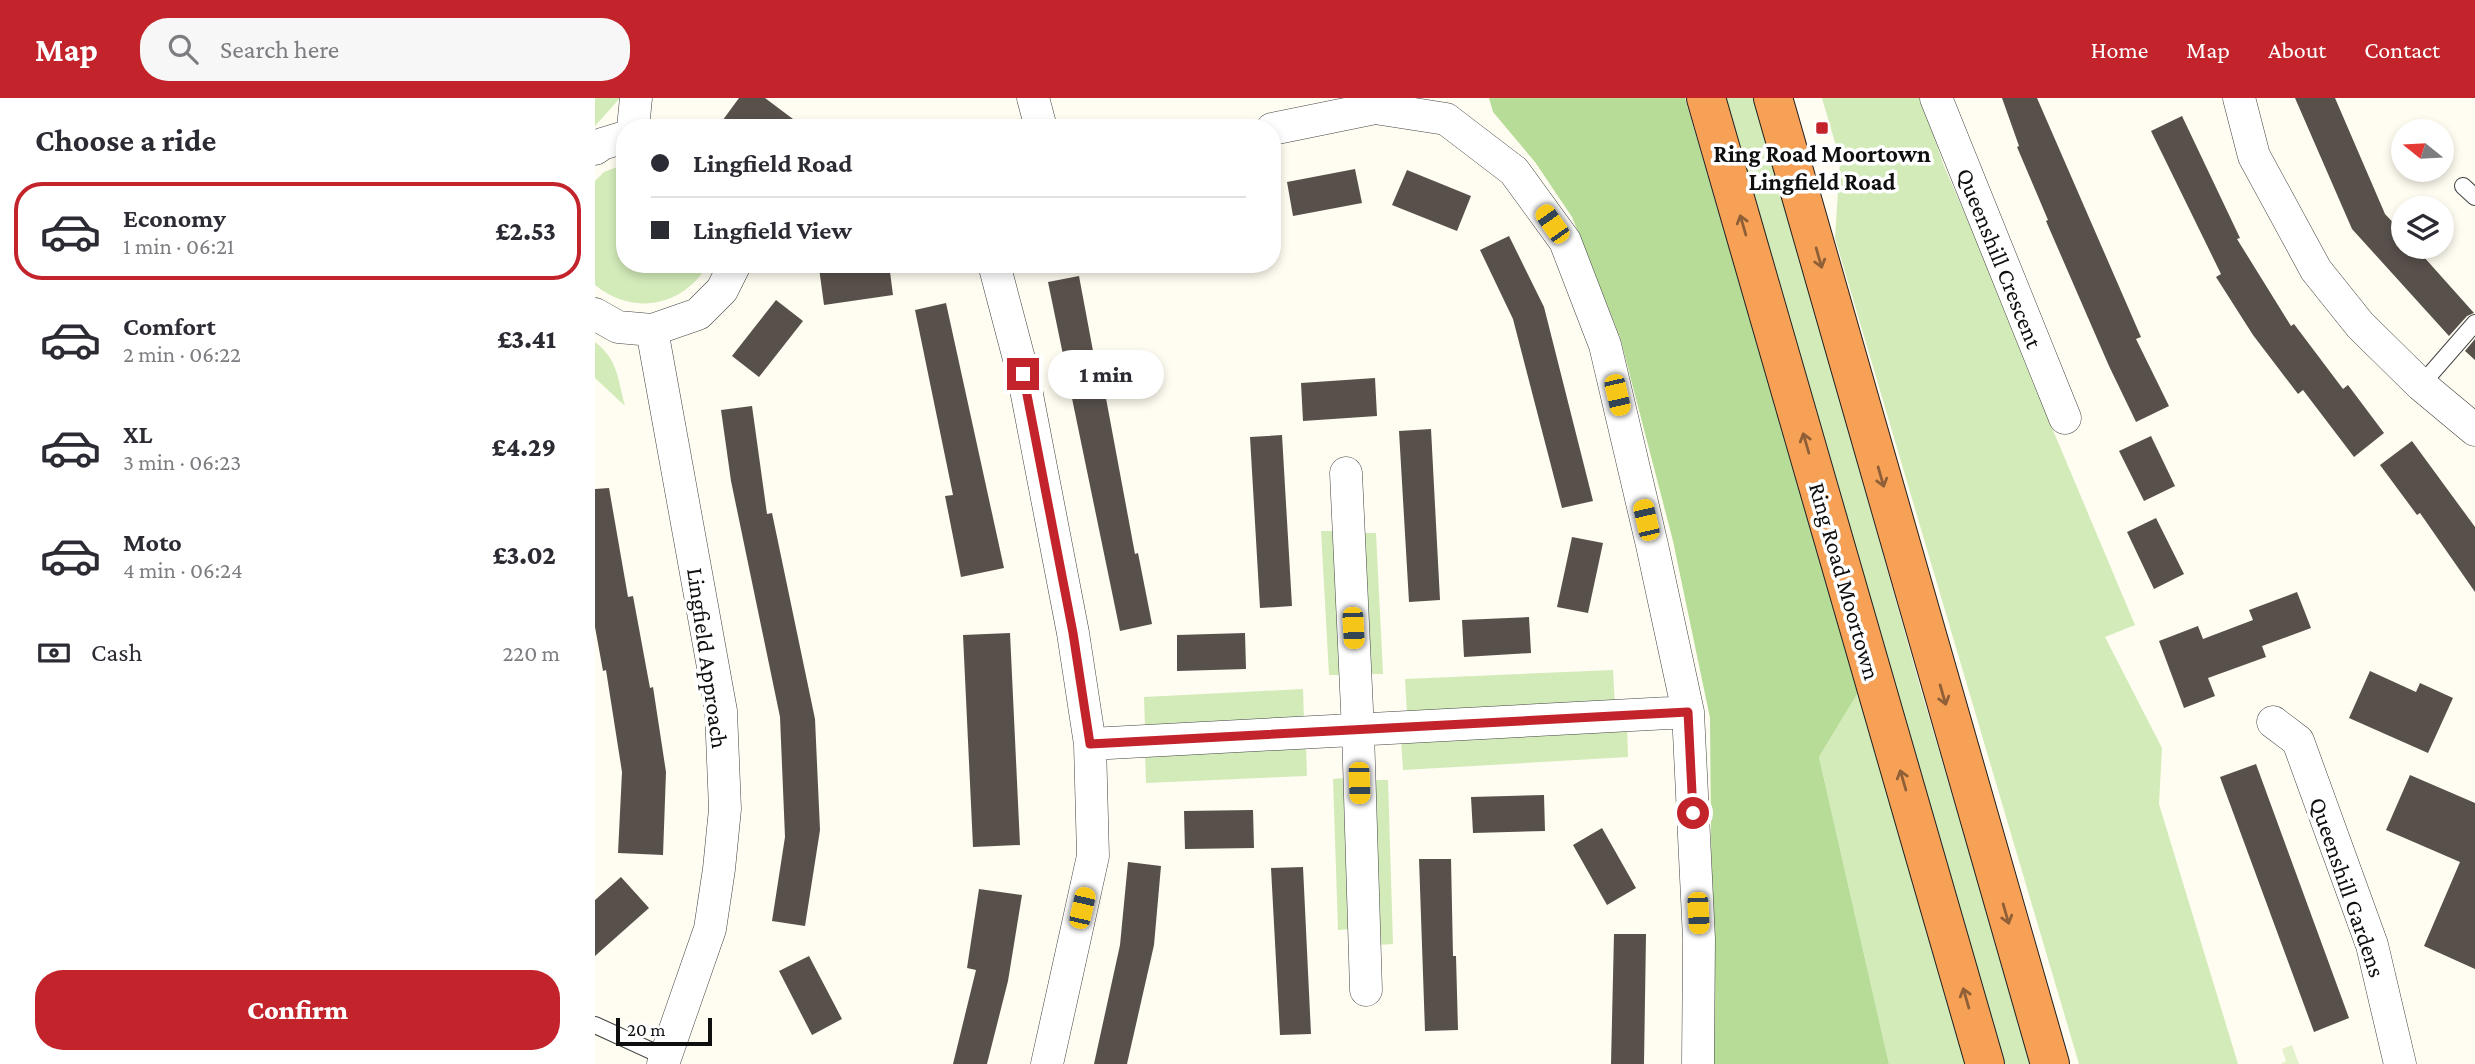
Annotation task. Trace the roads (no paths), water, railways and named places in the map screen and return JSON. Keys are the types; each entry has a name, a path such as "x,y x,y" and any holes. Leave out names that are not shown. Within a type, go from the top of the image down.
{"highway":[{"name":"Ring Road Moortown","path":"1706,98 1985,1064"},
{"path":"1773,98 2050,1064"}],"street":[{"path":"634,119 635,98"},
{"path":"1033,98 1039,119"},
{"name":"Queenshill Crescent","path":"1936,98 2065,418"},
{"path":"2239,98 2254,156 2316,270 2360,325 2421,385 2475,430"},
{"path":"1281,127 1373,103 1446,118 1514,171 1565,241 1605,345 1688,712 1699,939 1698,1064"},
{"path":"595,149 616,140"},
{"path":"595,314 618,327 652,330 698,314 722,290 730,273"},
{"path":"996,273 1023,374 1073,633 1090,744 1093,856 1047,1064"},
{"name":"Lingfield Approach","path":"652,330 721,711 726,808 710,929 670,1062"},
{"path":"1346,473 1366,990"},
{"path":"1090,744 1688,712"},
{"name":"Queenshill Gardens","path":"2273,722 2298,741 2372,945 2400,1064"}],"lane":[{"path":"2421,385 2475,323"},
{"path":"595,1025 670,1062"}],"place":[{"name":"Ring Road Moortown Lingfield Road","path":"1822,128"}]}
